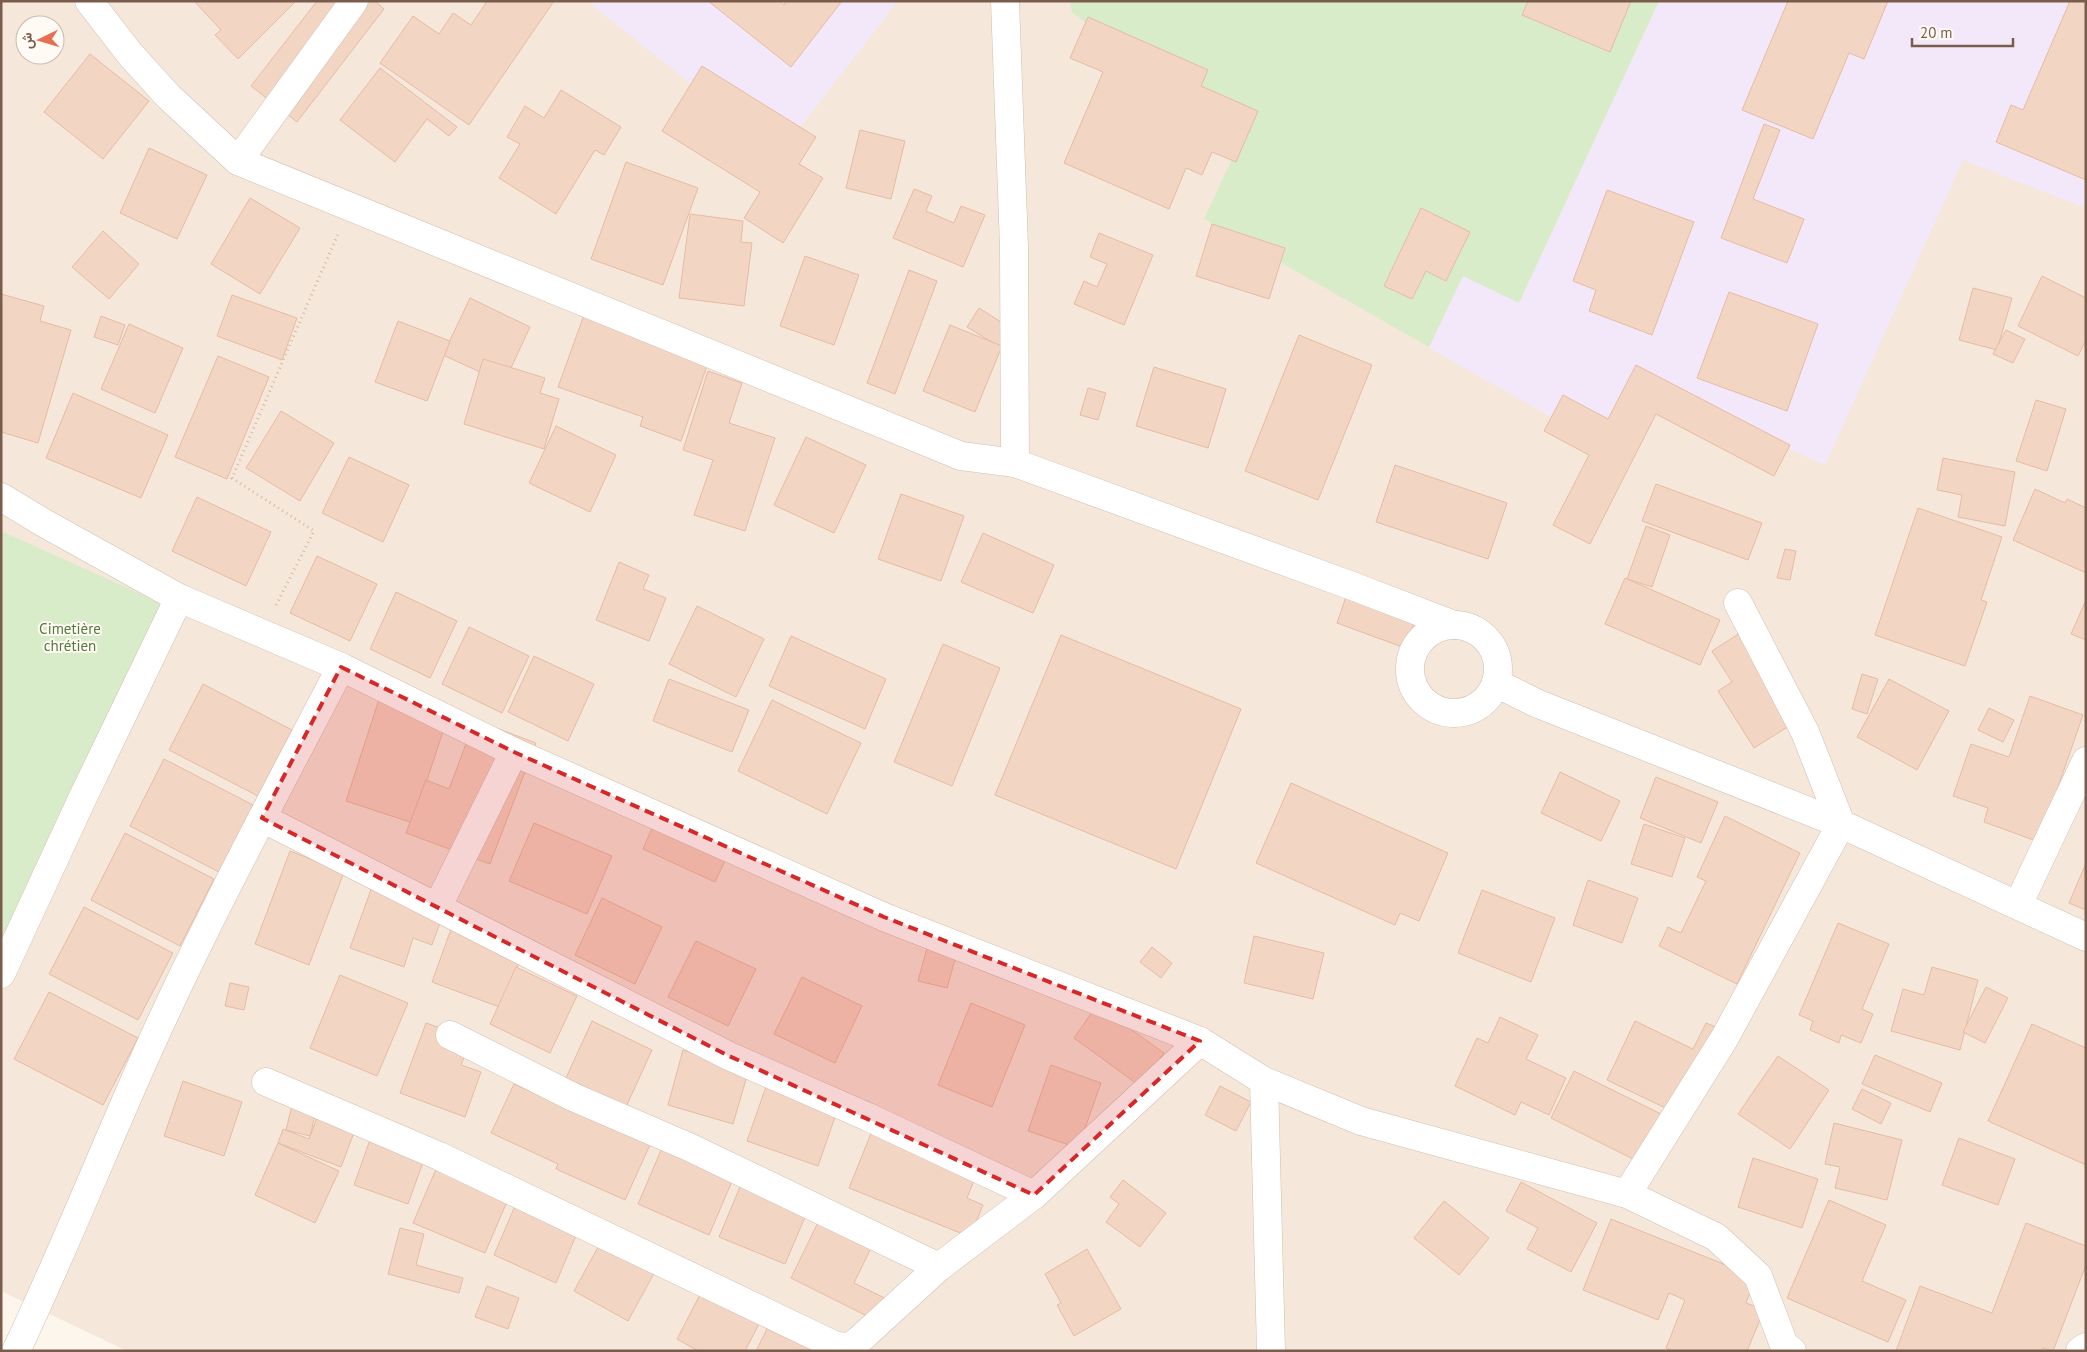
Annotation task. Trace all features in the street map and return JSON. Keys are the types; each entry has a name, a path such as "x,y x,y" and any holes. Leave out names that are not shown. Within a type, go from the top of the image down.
{"street":[{"path":"89,1 130,54 168,96 238,161 961,456 1015,463 1454,625 1467,627 1489,643 1498,669 1496,683 1488,696 1477,706 1464,712 1448,713 1434,708 1422,700 1413,687 1410,673 1411,658 1417,644 1428,633 1440,627 1454,625"},
{"path":"238,161 354,1"},
{"path":"1005,1 1014,247 1015,463"},
{"path":"1,497 179,598 263,632 341,667 514,752 884,917 1200,1041 1264,1081 1361,1121 1627,1194 1716,1237 1758,1276 1785,1349"},
{"path":"1,974 83,797 179,598"},
{"path":"1738,603 1804,732 1841,824"},
{"path":"16,1351 53,1273 152,1043 262,818 341,667"},
{"path":"1496,683 1536,703 1841,824 2086,937"},
{"path":"438,906 514,752"},
{"path":"2018,905 2086,761"},
{"path":"262,818 438,906 729,1056 868,1117 1034,1195"},
{"path":"1627,1194 1724,1039 1841,824"},
{"path":"450,1035 574,1097 689,1147 940,1267"},
{"path":"266,1082 439,1156 836,1346 850,1346 858,1341 940,1267 1034,1195 1200,1041"},
{"path":"1264,1081 1271,1351"},
{"path":"2080,1351 2086,1347"}],"path":[{"path":"263,632 314,531 232,478 350,208"}],"highlighted area":[{"path":"341,667 514,752 884,917 1200,1041 1034,1195 729,1056 262,818"}],"shaded area":[{"path":"1,1 2086,1 2086,1351 127,1351 1,1291"},
{"path":"587,1 898,1 779,154"},
{"path":"1659,1 2086,1 2086,208 1963,160 1825,465 1641,382 1601,445 1429,348 1463,276 1519,302"}],"green space":[{"path":"1070,1 1659,1 1519,303 1463,276 1429,347 1204,219 1243,135 1072,13"},
{"name":"Cimetière chrétien","path":"1,531 161,603 1,956"}],"building":[{"path":"194,1 296,1 238,59 215,35 221,30"},
{"path":"317,1 375,1 384,9 297,122 251,86"},
{"path":"484,1 554,1 469,125 380,63 413,16 439,34 453,13 471,25 486,3"},
{"path":"708,1 780,1 784,5 786,1 842,1 791,67"},
{"path":"1528,1 1631,1 1610,52 1522,15"},
{"path":"1788,1 1888,1 1864,59 1849,53 1813,139 1742,110"},
{"path":"2070,1 2086,1 2086,180 1996,142 2011,105 2023,110"},
{"path":"1088,17 1208,70 1201,86 1258,111 1236,162 1212,152 1202,175 1186,168 1169,209 1064,163 1103,72 1070,58"},
{"path":"90,54 149,101 103,159 44,112"},
{"path":"702,66 816,137 799,164 823,178 783,243 744,218 760,192 662,131"},
{"path":"380,68 457,127 449,136 427,119 395,162 340,120"},
{"path":"561,90 621,127 604,155 595,150 556,214 499,178 520,144 507,137 525,106 544,118"},
{"path":"1764,124 1780,130 1753,199 1804,219 1787,263 1721,238"},
{"path":"860,130 905,141 891,199 846,188"},
{"path":"149,148 207,175 177,239 120,213"},
{"path":"626,162 698,188 663,285 591,259"},
{"path":"914,189 932,196 926,211 954,223 961,206 985,215 963,267 893,238"},
{"path":"1607,190 1694,222 1652,335 1589,311 1596,290 1573,281"},
{"path":"250,198 300,228 260,294 211,264"},
{"path":"1421,208 1470,232 1446,281 1426,271 1412,299 1384,286"},
{"path":"690,214 743,221 741,242 752,243 744,306 679,298"},
{"path":"1212,224 1285,248 1269,299 1196,276"},
{"path":"103,231 139,264 109,299 72,267"},
{"path":"1099,233 1153,255 1124,325 1074,304 1084,281 1097,287 1107,264 1090,257"},
{"path":"805,256 859,275 834,345 780,326"},
{"path":"909,270 937,281 895,394 867,383"},
{"path":"2042,276 2086,298 2086,340 2078,356 2018,326"},
{"path":"1973,288 2012,298 1997,350 1959,340"},
{"path":"1729,292 1818,324 1787,411 1697,378"},
{"path":"1,294 44,306 40,321 71,330 38,443 1,432"},
{"path":"232,295 297,318 282,360 217,336"},
{"path":"470,298 530,327 504,383 443,355"},
{"path":"979,308 1015,331 1003,349 967,327"},
{"path":"584,315 709,360 681,441 640,426 643,417 558,387"},
{"path":"101,316 125,325 118,345 94,337"},
{"path":"398,321 450,341 427,401 375,382"},
{"path":"129,324 183,348 155,413 101,389"},
{"path":"950,325 1002,346 975,412 923,391"},
{"path":"2006,330 2025,339 2013,363 1993,354"},
{"path":"1299,335 1372,365 1318,500 1245,471"},
{"path":"218,356 269,377 227,479 175,457"},
{"path":"483,359 545,378 540,393 559,399 544,449 464,424"},
{"path":"1636,365 1790,445 1774,476 1656,414 1590,544 1553,525 1589,455 1544,431 1563,395 1608,419"},
{"path":"1154,367 1226,389 1208,448 1136,426"},
{"path":"708,371 742,383 729,423 775,438 745,531 694,515 713,460 683,450"},
{"path":"1088,388 1106,393 1098,420 1080,415"},
{"path":"73,393 168,435 141,498 46,458"},
{"path":"2036,400 2066,409 2047,471 2016,461"},
{"path":"281,411 334,443 300,501 246,468"},
{"path":"556,426 616,455 590,512 529,483"},
{"path":"806,437 866,465 834,533 774,505"},
{"path":"349,457 409,485 383,542 322,513"},
{"path":"1943,458 2015,472 2005,526 1958,517 1962,495 1937,490"},
{"path":"1395,465 1507,503 1488,559 1376,522"},
{"path":"1656,484 1762,523 1748,560 1642,521"},
{"path":"2035,489 2065,503 2067,499 2086,508 2086,573 2013,540"},
{"path":"901,494 964,516 941,581 878,559"},
{"path":"197,497 271,532 246,586 172,551"},
{"path":"1918,508 2002,537 1981,600 1987,602 1965,666 1875,635"},
{"path":"1646,526 1670,535 1652,587 1627,579"},
{"path":"983,533 1054,565 1033,613 961,582"},
{"path":"1785,549 1796,551 1790,580 1777,578"},
{"path":"317,556 377,584 350,641 290,613"},
{"path":"619,562 649,575 643,589 666,598 649,641 596,620"},
{"path":"1625,578 1720,620 1700,665 1605,624"},
{"path":"1349,588 1418,612 1405,648 1337,623"},
{"path":"396,592 457,621 430,678 370,649"},
{"path":"2086,600 2086,640 2071,634"},
{"path":"697,606 764,639 736,697 669,664"},
{"path":"1754,624 1810,713 1754,748 1718,691 1732,682 1712,651"},
{"path":"469,627 529,656 502,713 442,684"},
{"path":"1061,635 1241,709 1176,869 995,795"},
{"path":"791,636 886,679 865,729 769,686"},
{"path":"943,644 1000,668 952,786 894,762"},
{"path":"534,656 594,684 568,741 508,712"},
{"path":"1862,674 1878,679 1867,714 1852,709"},
{"path":"669,679 749,710 732,752 653,721"},
{"path":"1889,679 1949,711 1917,770 1857,737"},
{"path":"203,684 292,730 258,796 169,750"},
{"path":"384,684 451,707 413,823 346,801"},
{"path":"2030,696 2083,715 2039,842 1984,822 1988,808 1953,796 1971,744 2009,757"},
{"path":"772,700 861,743 827,814 738,771"},
{"path":"1989,708 2014,720 2003,742 1978,730"},
{"path":"475,720 536,743 490,864 406,833 426,780 449,789"},
{"path":"164,759 253,805 219,872 130,826"},
{"path":"1560,772 1620,801 1601,841 1541,813"},
{"path":"1656,777 1718,802 1701,843 1640,818"},
{"path":"1291,783 1448,853 1419,921 1400,913 1395,925 1256,863"},
{"path":"1725,816 1800,853 1737,984 1659,946 1668,927 1681,933 1706,881 1697,877"},
{"path":"656,819 729,852 715,882 643,849"},
{"path":"534,823 612,856 587,914 509,881"},
{"path":"1644,824 1685,838 1672,877 1631,864"},
{"path":"125,833 214,879 180,946 91,900"},
{"path":"290,851 344,872 309,965 255,944"},
{"path":"2086,863 2086,910 2069,903"},
{"path":"1588,880 1638,898 1622,943 1573,925"},
{"path":"374,881 446,906 432,945 413,938 404,967 350,948"},
{"path":"1482,890 1555,918 1531,982 1458,953"},
{"path":"602,898 662,927 635,984 575,955"},
{"path":"84,907 173,953 138,1020 49,974"},
{"path":"455,918 526,944 502,1008 432,982"},
{"path":"1838,923 1889,944 1862,1009 1873,1014 1861,1043 1841,1035 1839,1043 1810,1030 1813,1021 1799,1015"},
{"path":"1254,936 1324,953 1313,999 1244,983"},
{"path":"696,941 756,969 728,1026 668,997"},
{"path":"1152,947 1172,963 1161,978 1140,962"},
{"path":"927,948 956,956 947,988 918,981"},
{"path":"516,967 577,996 550,1053 490,1024"},
{"path":"1932,967 1978,980 1960,1050 1891,1031 1903,989 1924,995"},
{"path":"340,975 408,1003 377,1076 310,1048"},
{"path":"802,977 862,1006 835,1063 774,1034"},
{"path":"230,983 249,987 244,1010 225,1006"},
{"path":"1986,987 2008,998 1985,1043 1963,1032"},
{"path":"49,992 138,1038 103,1105 14,1059"},
{"path":"971,1003 1025,1025 992,1107 938,1085"},
{"path":"1097,1005 1164,1053 1140,1086 1074,1038"},
{"path":"1500,1017 1538,1035 1526,1059 1566,1078 1549,1115 1521,1102 1515,1115 1455,1086 1477,1038 1488,1043"},
{"path":"592,1021 652,1050 626,1107 566,1078"},
{"path":"1635,1021 1693,1049 1706,1023 1716,1027 1676,1113 1607,1080"},
{"path":"426,1023 471,1039 461,1065 481,1072 465,1117 400,1093"},
{"path":"2032,1024 2086,1048 2086,1165 1988,1121"},
{"path":"683,1050 749,1069 733,1124 668,1105"},
{"path":"1875,1055 1942,1083 1930,1112 1862,1084"},
{"path":"1778,1056 1829,1090 1790,1149 1738,1114"},
{"path":"1051,1065 1101,1083 1078,1148 1028,1131"},
{"path":"1574,1071 1661,1114 1637,1161 1551,1118"},
{"path":"769,1078 840,1103 818,1166 747,1141"},
{"path":"183,1081 242,1102 224,1156 164,1136"},
{"path":"514,1084 615,1130 619,1120 654,1136 625,1200 556,1169 558,1164 491,1133"},
{"path":"1220,1086 1251,1102 1236,1131 1205,1115"},
{"path":"296,1089 320,1095 310,1136 286,1130"},
{"path":"1862,1089 1891,1103 1881,1124 1852,1109"},
{"path":"324,1099 361,1114 341,1167 278,1143 283,1129 309,1139"},
{"path":"377,1120 431,1140 408,1204 354,1185"},
{"path":"876,1121 981,1163 967,1198 983,1205 970,1237 849,1188"},
{"path":"1834,1123 1902,1140 1887,1200 1835,1188 1840,1167 1825,1164"},
{"path":"1959,1138 2015,1159 1998,1205 1942,1185"},
{"path":"278,1143 339,1171 315,1223 255,1195"},
{"path":"662,1148 733,1179 709,1235 638,1204"},
{"path":"442,1155 509,1197 485,1253 413,1223"},
{"path":"1753,1158 1818,1179 1802,1228 1738,1207"},
{"path":"745,1175 811,1203 785,1264 719,1237"},
{"path":"1123,1180 1166,1213 1140,1247 1106,1222 1119,1204 1110,1197"},
{"path":"1521,1182 1597,1223 1571,1272 1527,1249 1538,1228 1506,1211"},
{"path":"524,1185 586,1212 556,1283 494,1255"},
{"path":"1829,1200 1886,1225 1862,1281 1906,1300 1888,1342 1787,1298"},
{"path":"1444,1201 1489,1238 1459,1275 1414,1238"},
{"path":"822,1214 875,1240 854,1283 899,1305 889,1327 791,1278"},
{"path":"1611,1219 1756,1277 1746,1303 1764,1310 1747,1351 1672,1351 1666,1348 1685,1300 1669,1293 1658,1320 1583,1290"},
{"path":"2026,1223 2086,1246 2086,1265 2053,1351 2043,1348 2042,1351 1896,1351 1920,1286 1992,1313"},
{"path":"400,1228 424,1234 416,1265 463,1278 459,1293 388,1274"},
{"path":"603,1238 657,1268 628,1321 574,1291"},
{"path":"1087,1249 1121,1309 1074,1336 1057,1305 1061,1303 1045,1274"},
{"path":"487,1286 519,1298 508,1329 475,1317"},
{"path":"704,1287 762,1318 745,1351 698,1351 677,1339"},
{"path":"770,1323 828,1351 756,1351"}]}
